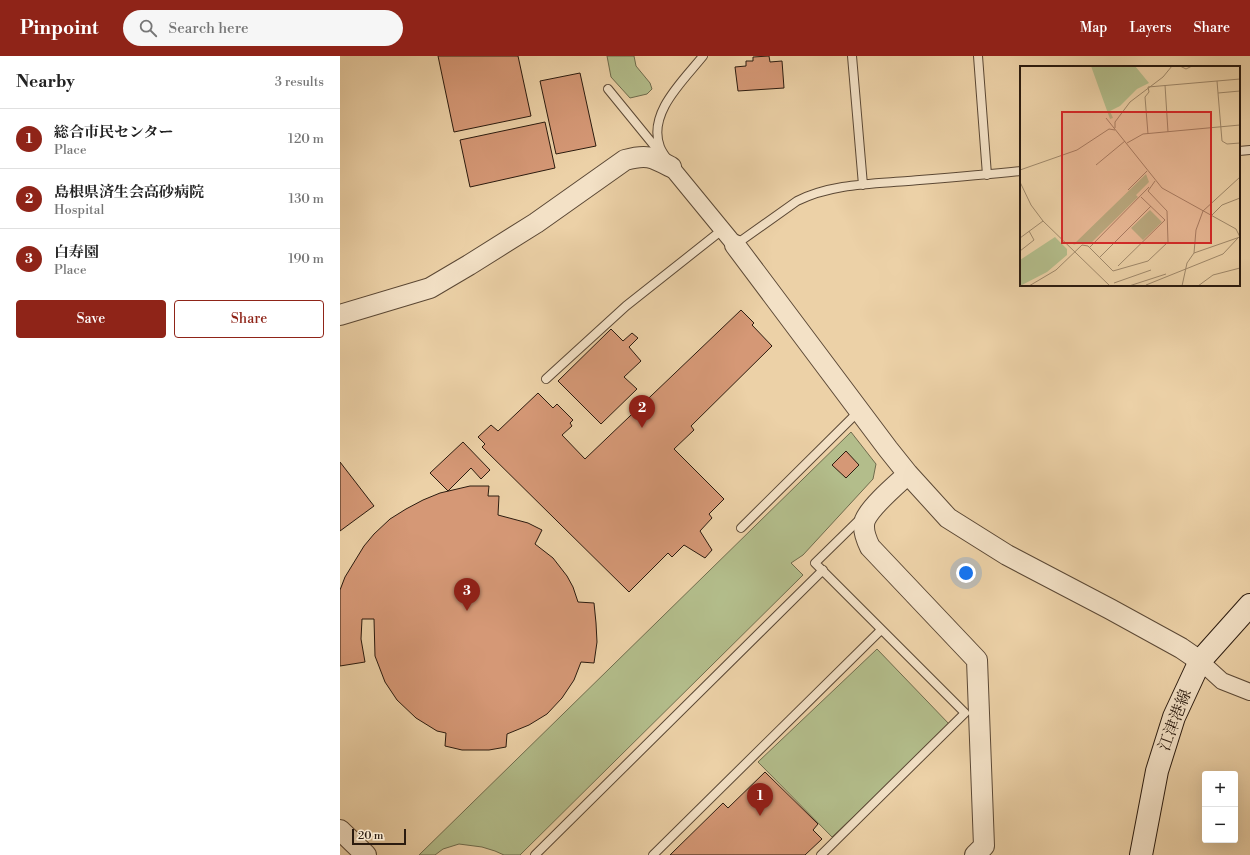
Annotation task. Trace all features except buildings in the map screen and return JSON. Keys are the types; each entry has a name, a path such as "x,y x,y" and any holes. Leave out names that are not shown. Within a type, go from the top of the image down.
{"main road":[{"name":"江津港線","path":"1141,855 1157,771 1174,717 1200,661 1250,605"}],"street":[{"path":"340,315 430,288 469,266 536,223 625,160 638,156 654,158 671,167 735,245 888,449 908,474 948,518 1007,556 1110,609 1181,648 1200,661 1222,681 1249,690"},
{"path":"908,474 876,504 865,520 864,533 870,547 977,660 984,846 975,855"},
{"path":"340,830 366,855"}],"lane":[{"path":"671,167 660,146 657,130 661,113 672,95 703,56"},
{"path":"852,56 863,185"},
{"path":"978,56 988,175"},
{"path":"608,89 671,167"},
{"path":"1240,151 1250,150"},
{"path":"735,245 782,211 808,196 836,188 1020,172"},
{"path":"546,379 626,306 722,230"},
{"path":"741,528 860,411"},
{"path":"821,855 965,713 815,563 876,504"},
{"path":"535,855 823,570"},
{"path":"653,855 881,630"}],"green space":[{"path":"607,56 634,56 636,66 650,83 652,89 647,94 630,98 611,77"},
{"path":"851,432 876,464 873,479 803,555 791,563 803,575 520,855 504,855 482,847 459,844 443,849 435,855 419,855"},
{"path":"877,649 950,725 832,837 758,762"}],"place":[{"name":"島根県済生会高砂病院","path":"642,428"},
{"name":"白寿園","path":"467,611"},
{"name":"総合市民センター","path":"760,816"}]}
